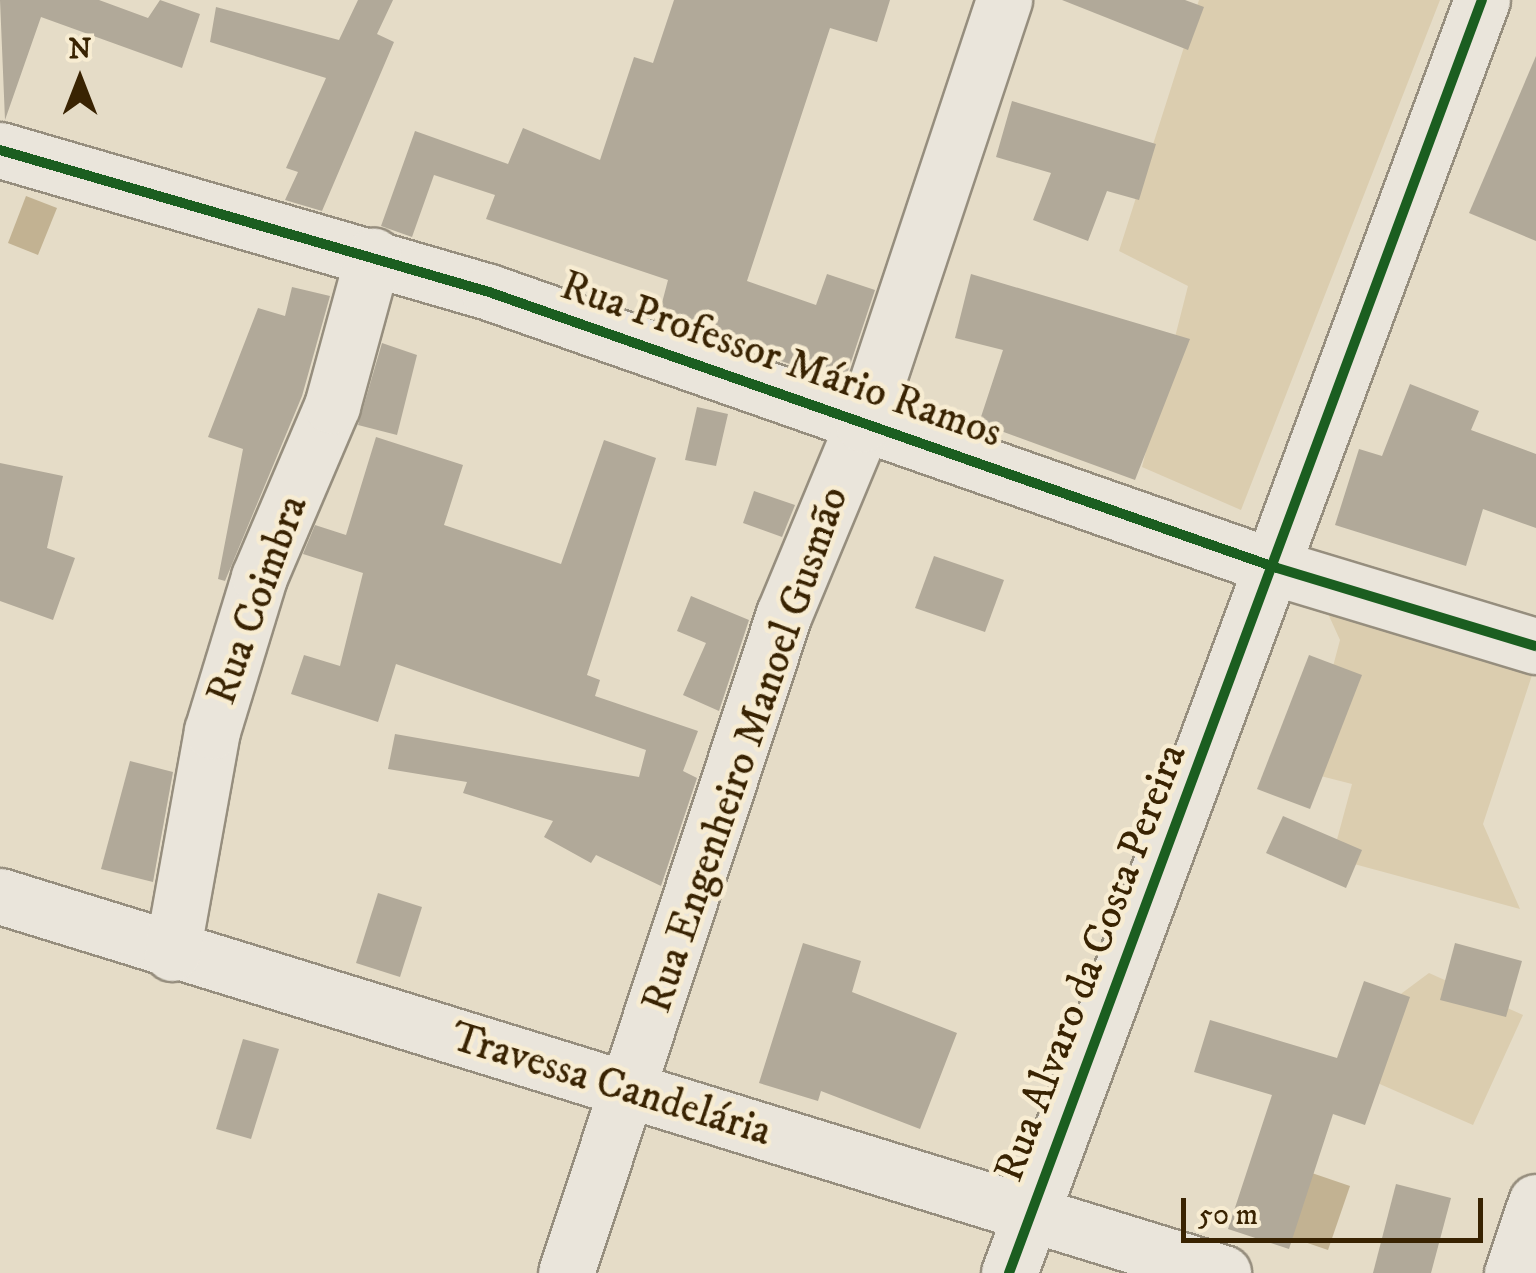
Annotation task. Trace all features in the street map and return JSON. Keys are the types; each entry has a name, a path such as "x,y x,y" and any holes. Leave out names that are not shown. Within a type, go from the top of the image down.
{"street":[{"name":"Rua Engenheiro Manoel Gusmão","path":"566,1273 784,614 863,424 1004,0"},
{"name":"Rua Alvaro da Costa Pereira","path":"1010,1273 1277,568 1482,0"},
{"name":"Rua Professor Mário Ramos","path":"0,150 373,256 1277,568 1536,646"},
{"name":"Rua Coimbra","path":"172,953 212,731 259,577 332,406 373,256"},
{"name":"Travessa Candelária","path":"0,896 172,953 1223,1273"},
{"path":"1512,1273 1536,1202"}],"shaded area":[{"path":"1199,0 1440,0 1241,510 1142,467 1188,286 1119,251"},
{"path":"26,196 57,208 38,255 8,243"},
{"path":"1315,585 1536,663 1483,824 1520,909 1332,858 1352,784 1305,772 1340,640"},
{"path":"1429,973 1523,1015 1473,1125 1357,1074 1390,1002"},
{"path":"1306,1171 1350,1186 1328,1250 1284,1235"}],"building":[{"path":"0,0 99,0 148,18 160,0 200,14 182,68 41,17 5,120"},
{"path":"358,0 393,0 377,34 394,42 322,211 285,200 298,172 286,168 326,78 210,42 216,7 339,40"},
{"path":"674,0 890,0 877,42 830,28 747,281 816,305 827,274 875,290 844,383 658,318 668,280 486,219 495,195 434,175 412,237 381,226 415,131 508,164 523,128 600,160 634,57 653,63"},
{"path":"1062,0 1185,0 1204,7 1188,50"},
{"path":"1536,56 1536,241 1469,213"},
{"path":"1012,101 1156,144 1139,200 1107,191 1088,241 1033,220 1051,173 996,157"},
{"path":"971,274 1190,339 1135,480 979,423 1003,350 955,338"},
{"path":"292,287 330,296 302,396 225,581 218,579 243,449 208,437 258,308 285,316"},
{"path":"382,343 417,355 397,435 358,425"},
{"path":"1410,384 1479,411 1471,430 1536,454 1536,528 1483,509 1466,566 1335,525 1359,449 1382,456"},
{"path":"697,407 728,414 716,466 685,460"},
{"path":"376,437 463,465 444,525 561,564 604,440 656,458 587,675 600,680 595,696 698,731 683,771 697,778 661,886 596,855 591,863 544,837 553,821 463,793 467,782 388,769 395,734 639,777 646,750 396,664 378,722 291,694 304,655 340,666 363,573 303,554 315,525 346,535"},
{"path":"0,463 63,476 47,548 75,558 53,620 0,601"},
{"path":"754,491 795,505 782,537 743,523"},
{"path":"934,556 1004,580 985,632 915,608"},
{"path":"691,596 749,620 719,711 683,695 706,643 677,631"},
{"path":"1309,655 1362,675 1310,809 1257,789"},
{"path":"130,761 173,772 153,882 101,869"},
{"path":"1283,816 1362,850 1346,888 1266,853"},
{"path":"378,893 422,907 400,977 356,963"},
{"path":"803,943 861,961 852,992 957,1033 920,1129 821,1091 818,1101 759,1083"},
{"path":"1455,943 1522,961 1506,1017 1440,1000"},
{"path":"1364,981 1410,997 1365,1125 1333,1114 1289,1249 1228,1229 1272,1095 1194,1072 1210,1020 1337,1058"},
{"path":"243,1039 279,1049 251,1139 216,1129"},
{"path":"1396,1184 1451,1198 1431,1273 1373,1273"}],"cycle path":[{"path":"1009,1273 1482,0"},
{"path":"0,150 489,292 1277,568 1536,646"}]}
